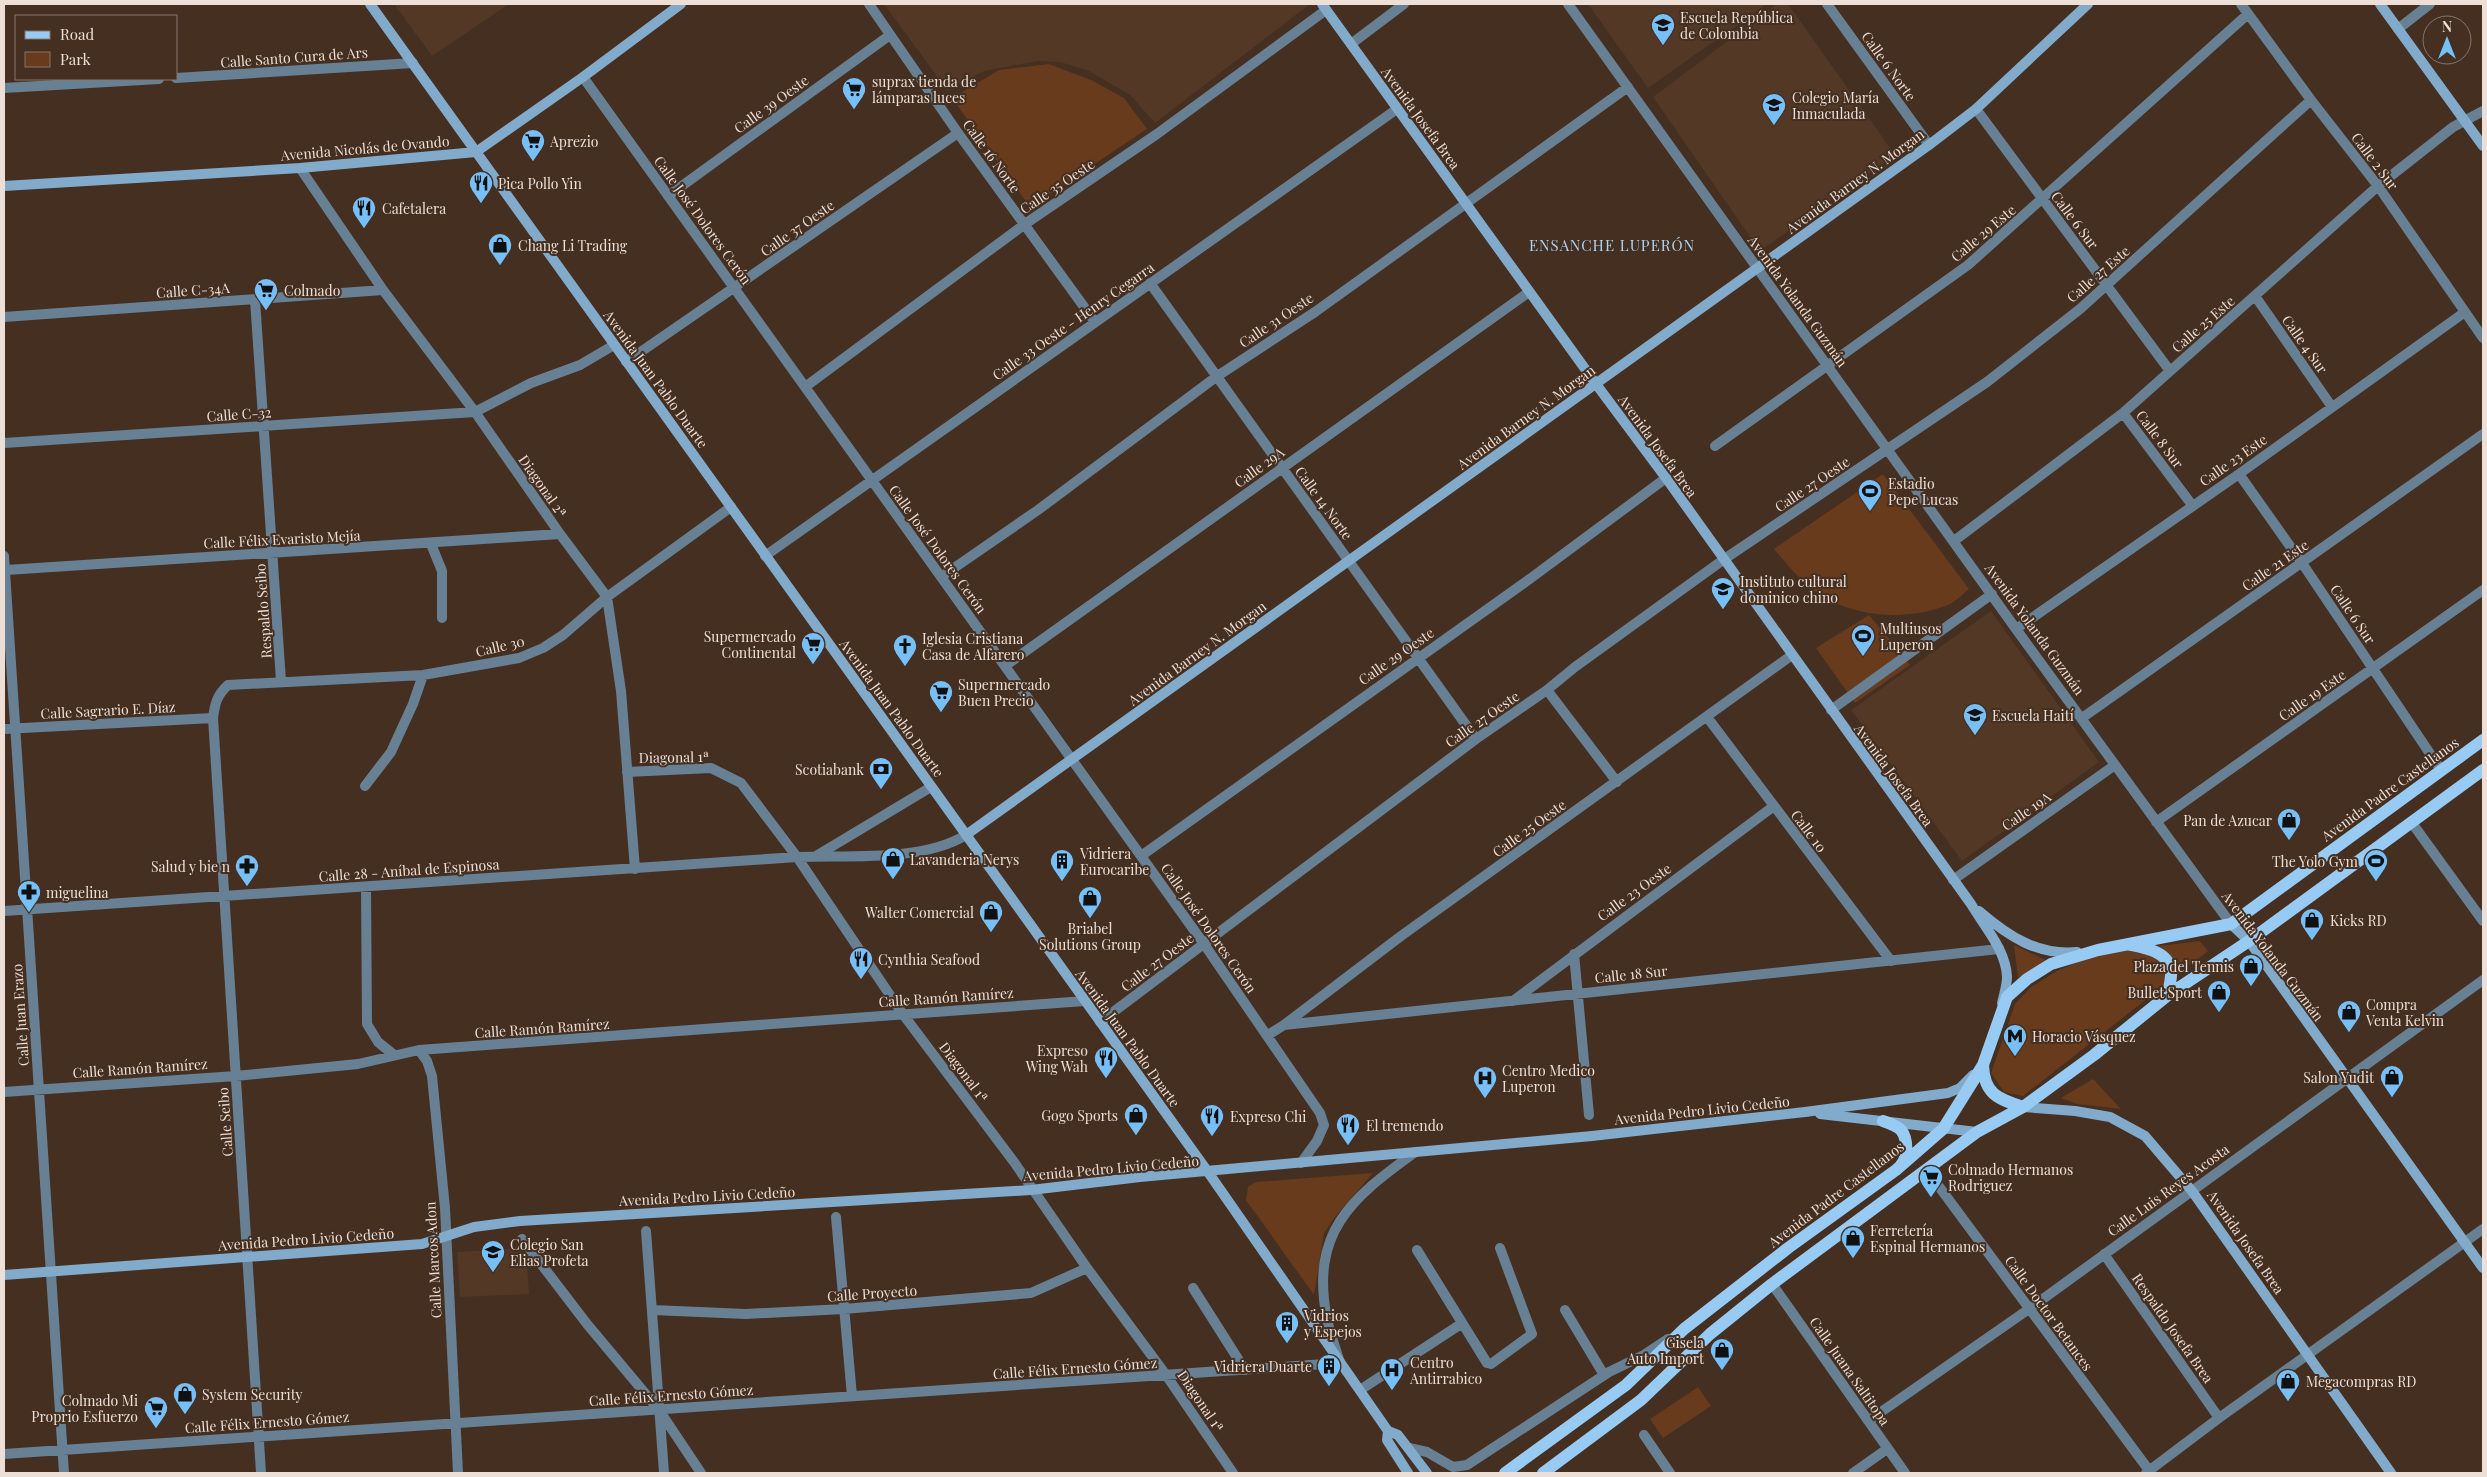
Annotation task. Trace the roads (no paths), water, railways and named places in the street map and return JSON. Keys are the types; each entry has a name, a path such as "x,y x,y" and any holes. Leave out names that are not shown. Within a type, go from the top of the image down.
{"main road":[{"name":"Avenida Juan Pablo Duarte","path":"370,4 1208,1172 1388,1431 1398,1435 1427,1473"},
{"name":"Avenida Nicolás de Ovando","path":"4,186 300,168 476,152 583,77 682,4"},
{"name":"Avenida Barney N. Morgan","path":"966,835 1929,145 1976,109 2088,4"},
{"path":"2380,4 2483,146"},
{"name":"Avenida Josefa Brea","path":"1324,7 1529,292 1666,478 1971,904 1999,950 2006,967 2007,979 2000,1014"},
{"name":"Avenida Padre Castellanos","path":"1504,1473 1626,1385 1684,1329 1788,1248 1896,1170 1943,1129 1982,1065 2007,997 2027,979 2051,964 2098,950 2231,924 2483,740"},
{"path":"1543,1473 1641,1400 1710,1334 1772,1284 1976,1132 2023,1107 2094,1055 2168,994 2249,941 2483,770"},
{"name":"Avenida Josefa Brea","path":"1971,904 2002,931 2030,946 2062,954 2098,950"},
{"name":"Avenida Yolanda Guzmán","path":"2231,924 2249,941 2483,1268"},
{"path":"2124,944 2147,948 2163,956 2171,970 2168,994"},
{"path":"1982,1065 1983,1081 1997,1098 2023,1107"},
{"name":"Avenida Pedro Livio Cedeño","path":"4,1275 422,1244 446,1238 474,1227 520,1221 1031,1190 1140,1177 1414,1153 1805,1112 1948,1093 1960,1088 1982,1065"},
{"name":"Avenida Josefa Brea","path":"2023,1107 2075,1111 2110,1117 2145,1136 2192,1191 2391,1473"},
{"path":"1805,1112 1976,1132"},
{"path":"1883,1121 1900,1129 1905,1136 1906,1156 1896,1170"},
{"name":"Avenida Juan Pablo Duarte","path":"1388,1431 1387,1440 1408,1473"}],"street":[{"name":"Calle 16 Norte","path":"869,4 958,133 1095,322"},
{"path":"1351,44 1404,4"},
{"name":"Avenida Yolanda Guzmán","path":"1568,4 1829,365 2016,629 2231,924"},
{"name":"Calle 6 Norte","path":"1827,4 1929,145"},
{"name":"Calle 2 Sur","path":"2241,4 2311,100 2378,186 2483,338"},
{"path":"2398,29 2430,4"},
{"name":"Calle 35 Oeste","path":"805,388 1025,224 1158,134 1324,7"},
{"name":"Calle 29 Este","path":"1715,446 1968,264 2043,200 2248,14"},
{"name":"Calle 39 Oeste","path":"668,196 890,35"},
{"name":"Calle Santo Cura de Ars","path":"178,78 413,63"},
{"name":"Calle José Dolores Cerón","path":"583,77 1268,1035 1320,1114 1324,1125 1317,1141 1301,1163"},
{"path":"4,88 142,80"},
{"name":"Calle 31 Oeste","path":"941,577 1038,510 1216,377 1315,312 1628,87"},
{"name":"Calle 27 Este","path":"1889,450 1987,382 2106,286 2311,100"},
{"name":"Calle 33 Oeste - Henry Cegarra","path":"765,556 1397,109"},
{"name":"Calle 6 Sur","path":"1976,109 2170,371"},
{"name":"Calle 25 Este","path":"1954,541 2123,414 2378,186 2464,120 2483,111"},
{"name":"Calle 37 Oeste","path":"626,362 735,289 958,133"},
{"name":"Diagonal 2ª","path":"300,168 383,290 475,412 560,534 607,597 621,691 636,868"},
{"name":"Calle 14 Norte","path":"1150,284 1476,740"},
{"name":"Calle C-34A","path":"4,317 383,290"},
{"name":"Calle 29A","path":"1005,666 1529,292"},
{"name":"Calle 4 Sur","path":"2255,296 2332,407"},
{"name":"Respaldo Seibo","path":"255,300 281,682"},
{"name":"Calle 23 Este","path":"2016,629 2239,474 2465,312"},
{"path":"475,412 531,384 580,365 614,345"},
{"name":"Calle C-32","path":"4,443 475,412"},
{"name":"Calle 8 Sur","path":"2123,414 2192,506"},
{"name":"Calle 21 Este","path":"2082,718 2483,434"},
{"name":"Calle 27 Oeste","path":"1100,1022 1476,740 1723,560 1889,450"},
{"name":"Calle 6 Sur","path":"2239,474 2302,563 2441,770"},
{"name":"Calle 29 Oeste","path":"1140,856 1531,578 1666,478"},
{"name":"Calle 30","path":"228,685 423,675 519,658 543,648 563,635 607,597 731,507"},
{"name":"Calle Félix Evaristo Mejía","path":"6,570 431,544 560,534"},
{"path":"431,544 442,571 442,618"},
{"name":"Calle Juan Erazo","path":"4,556 64,1473"},
{"name":"Calle 19 Este","path":"2156,822 2483,590"},
{"path":"1831,710 1992,594"},
{"name":"Calle 25 Oeste","path":"1284,1025 1401,936 1792,656"},
{"path":"365,786 391,752 413,704 423,675"},
{"name":"Calle Seibo","path":"228,685 215,702 213,718 261,1473"},
{"path":"1547,690 1617,782"},
{"name":"Calle 10","path":"1707,717 1891,961"},
{"name":"Calle Sagrario E. Díaz","path":"4,729 213,718"},
{"name":"Calle 19A","path":"1953,880 2115,765"},
{"name":"Diagonal 1ª","path":"627,772 712,768 742,783 797,858 902,1013 1014,1162 1031,1190 1166,1375 1233,1473"},
{"name":"Calle 28 - Aníbal de Espinosa","path":"815,856 931,787"},
{"name":"Calle 23 Oeste","path":"1512,1001 1774,806"},
{"path":"2412,823 2483,921"},
{"name":"Calle 28 - Aníbal de Espinosa","path":"4,911 815,856 908,853 936,849 951,844 966,835"},
{"path":"366,887 367,1024 378,1042 394,1055"},
{"name":"Calle 18 Sur","path":"1268,1035 1284,1025 1999,950"},
{"path":"1574,954 1589,1115"},
{"name":"Calle Luis Reyes Acosta","path":"1868,1421 2029,1309 2483,980"},
{"name":"Calle Ramón Ramírez","path":"4,1092 39,1088 236,1076 358,1064 419,1050 1085,1001"},
{"name":"Calle Marcos Adon","path":"419,1050 427,1061 432,1076 445,1208 458,1473"},
{"path":"1340,1363 1327,1320 1322,1278 1324,1254 1331,1235 1347,1210 1367,1189 1414,1153"},
{"name":"Calle Doctor Betances","path":"1926,1169 2149,1472"},
{"path":"836,1217 852,1396"},
{"path":"2149,1472 2219,1418 2483,1229"},
{"path":"646,1231 664,1473"},
{"path":"522,1239 587,1324 659,1410 701,1473"},
{"path":"1417,1250 1461,1324 1489,1364 1531,1336 1500,1248"},
{"name":"Respaldo Josefa Brea","path":"2104,1254 2219,1418"},
{"name":"Calle Proyecto","path":"653,1310 746,1314 844,1309 1031,1294 1087,1268"},
{"name":"Calle Juana Saltitopa","path":"1772,1284 1905,1473"},
{"path":"1193,1288 1245,1370"},
{"path":"1565,1310 1604,1375"},
{"path":"1360,1390 1461,1324"},
{"path":"1409,1448 1427,1452 1453,1467 1468,1466 1604,1375 1644,1355 1684,1329"},
{"name":"Calle Félix Ernesto Gómez","path":"4,1454 1340,1363"},
{"path":"1644,1434 1670,1473"},
{"path":"1853,1473 1887,1449"}],"place":[{"name":"Escuela República de Colombia","path":"1663,46"},
{"name":"suprax tienda de lámparas luces","path":"854,110"},
{"name":"Colegio María Inmaculada","path":"1774,126"},
{"name":"Aprezio","path":"533,162"},
{"name":"Pica Pollo Yin","path":"481,204"},
{"name":"Cafetalera","path":"364,229"},
{"name":"Chang Li Trading","path":"500,266"},
{"name":"Colmado","path":"266,311"},
{"name":"Estadio Pepe Lucas","path":"1870,512"},
{"name":"Instituto cultural dominico chino","path":"1723,610"},
{"name":"Multiusos Luperon","path":"1863,657"},
{"name":"Supermercado Continental","path":"813,665"},
{"name":"Iglesia Cristiana Casa de Alfarero","path":"905,667"},
{"name":"Supermercado Buen Precio","path":"941,713"},
{"name":"Escuela Haití","path":"1975,736"},
{"name":"Scotiabank","path":"881,790"},
{"name":"Pan de Azucar","path":"2289,841"},
{"name":"Lavanderia Nerys","path":"893,880"},
{"name":"Vidriera Eurocaribe","path":"1062,882"},
{"name":"The Yolo Gym","path":"2376,882"},
{"name":"Salud y bie n","path":"247,887"},
{"name":"miguelina","path":"29,913"},
{"name":"Briabel Solutions Group","path":"1090,919"},
{"name":"Walter Comercial","path":"991,933"},
{"name":"Kicks RD","path":"2312,941"},
{"name":"Cynthia Seafood","path":"861,980"},
{"name":"Plaza del Tennis","path":"2251,987"},
{"name":"Bullet Sport","path":"2219,1013"},
{"name":"Compra Venta Kelvin","path":"2349,1033"},
{"name":"Horacio Vásquez","path":"2015,1057"},
{"name":"Expreso Wing Wah","path":"1106,1079"},
{"name":"Salon Yudit","path":"2392,1098"},
{"name":"Centro Medico Luperon","path":"1485,1099"},
{"name":"Gogo Sports","path":"1136,1136"},
{"name":"Expreso Chi","path":"1212,1137"},
{"name":"El tremendo","path":"1348,1146"},
{"name":"Colmado Hermanos Rodriguez","path":"1931,1198"},
{"name":"Ferretería Espinal Hermanos","path":"1853,1259"},
{"name":"Colegio San Elias Profeta","path":"493,1273"},
{"name":"Vidrios y Espejos","path":"1287,1344"},
{"name":"Gisela Auto Import","path":"1722,1371"},
{"name":"Vidriera Duarte","path":"1329,1387"},
{"name":"Centro Antirrabico","path":"1392,1391"},
{"name":"Megacompras RD","path":"2288,1402"},
{"name":"System Security","path":"185,1415"},
{"name":"Colmado Mi Proprio Esfuerzo","path":"156,1429"}],"district":[{"name":"ENSANCHE LUPERÓN","path":"1612,245"}]}
